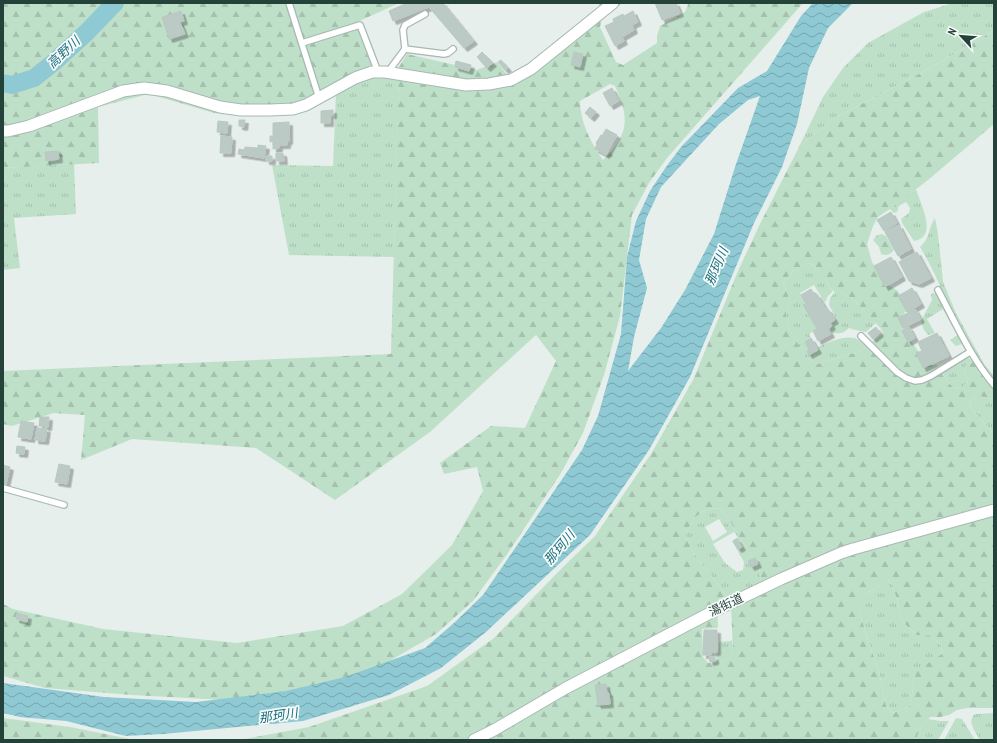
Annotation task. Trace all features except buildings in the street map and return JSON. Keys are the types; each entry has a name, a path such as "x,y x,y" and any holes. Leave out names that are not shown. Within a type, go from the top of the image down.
{"street":[{"path":"3,132 29,126 123,92 144,88 167,91 220,107 241,110 270,110 293,109 306,105 355,78 372,72 383,72 466,85 489,84 511,80 530,69 613,3"},
{"name":"湯街道","path":"474,740 566,688 710,613 781,579 853,549 994,510"}],"lane":[{"path":"289,3 319,98"},
{"path":"302,43 360,25 383,72 405,49 403,30 405,25 424,14"},
{"path":"405,49 444,54 454,49"},
{"path":"938,290 970,352 994,385"},
{"path":"861,336 897,372 906,378 915,380 922,380 931,376 970,352"},
{"path":"3,488 64,505"}],"green space":[{"path":"3,3 399,3 355,23 372,67 306,110 266,116 214,113 149,94 98,107 99,163 3,168"},
{"path":"598,3 622,3 602,19 600,27 616,62 623,65 657,43 657,36 660,26 685,12 688,5 687,3 803,3 667,158 649,183 632,215 620,316 604,375 583,433 561,473 508,553 473,601 436,634 374,670 344,685 243,701 132,695 45,688 3,676 3,604 13,609 103,629 237,643 343,626 402,594 452,545 483,491 477,467 444,474 440,463 491,426 525,428 556,361 536,335 430,432 335,500 256,448 132,439 81,460 85,415 54,413 12,426 3,424 3,371 391,354 399,67 407,54 477,70 497,62 513,82 605,12","holes":["610,84 615,86 623,108 625,117 624,126 618,142 603,160 594,147 587,132 580,109 580,101"]},
{"path":"953,3 994,3 994,30 925,71 831,120 799,147 823,97 843,68 868,43 924,12"},
{"path":"994,30 994,124 928,180 878,217 873,226 867,244 872,262 885,283 898,291 908,309 901,317 905,332 927,364 937,365 953,387 962,388 968,382 964,371 966,365 973,361 994,390 994,400 980,396 973,398 969,406 994,434 994,708 967,708 957,710 949,715 930,717 919,731 916,740 240,740 309,727 427,686 494,638 595,536 651,454 693,380 738,271 799,147 831,120 925,71","holes":["809,263 823,275 830,288 835,292 841,292 853,299 882,330 883,333 861,351 817,364 806,357 786,324 786,312 790,301 783,282 794,270","709,508 720,509 728,518 759,568 762,585 731,606 733,651 731,657 724,661 708,663 703,657 702,629 717,628 717,608 730,601 693,552 685,534 695,517","888,580 893,585 902,621 916,635 930,635 941,645 942,654 915,672 909,707 893,713 886,706 879,671 860,613 860,598"]},
{"path":"373,76 399,77 394,257 289,255 272,165 333,166 336,93 355,82"},
{"path":"74,164 76,214 14,218 20,268 3,270 3,168"},
{"path":"916,189 924,211 927,226 925,233 921,238 914,241 901,219 909,213 910,208 906,202 899,206 897,212 894,213 890,209"},
{"path":"935,218 943,281 956,313 984,364 994,376 994,381 961,331 920,247 926,240"},
{"path":"882,234 886,236 894,250 888,255 881,254 879,247 873,240 877,235"},
{"path":"809,263 824,276 833,291 825,302 814,285 800,293 806,304 803,306 817,329 809,334 811,338 805,342 809,350 807,352 809,355 826,343 850,337 859,340 867,347 861,351 817,364 806,357 786,324 786,312 790,301 783,282 794,270"},
{"path":"835,292 841,292 853,299 876,323 866,332 849,328 842,333 832,333 830,329 836,318 829,305 830,298"},
{"path":"931,294 938,294 963,340 962,344 956,346 950,340 958,335 943,309 927,319 935,333 928,335 924,330 921,323 932,300"},
{"path":"968,358 973,361 966,365 964,371 968,382 962,388 953,387 942,372"},
{"path":"980,396 994,400 994,434 969,406 973,398"},
{"path":"709,508 720,509 728,518 759,568 762,585 730,601 693,552 685,534 695,517","holes":["719,519 727,532 713,541 705,527","734,532 738,537 732,541 744,562 743,570 737,572 725,563 713,544"]},
{"path":"888,580 893,585 902,621 916,635 930,635 941,645 942,655 915,673 909,707 893,713 886,706 879,671 860,613 860,598"},
{"path":"732,640 733,652 731,657 724,661 717,662 716,655 718,653 719,642"},
{"path":"994,713 994,740 980,740 971,722 973,715"},
{"path":"3,718 70,727 135,740 3,740"},
{"path":"956,718 962,719 975,740 944,740"},
{"path":"928,719 949,721 938,740 916,740 919,731"}],"water":[{"name":"那珂川","path":"813,3 853,3 828,28 809,68 797,124 782,167 754,223 690,377 649,450 590,535 486,632 441,668 389,695 303,721 126,736 66,721 20,717 3,713 3,683 104,697 196,702 286,691 345,677 425,648 454,623 483,595 582,450 598,416 621,334 627,257 636,221 650,191 681,147 738,88 767,71 801,16","holes":["760,96 735,167 714,234 685,290 661,328 628,371 634,337 647,288 639,260 646,219 661,187 719,124 748,100"]}],"waterway":[{"name":"高野川","path":"3,83 12,85 34,78 87,32 115,3"}]}
